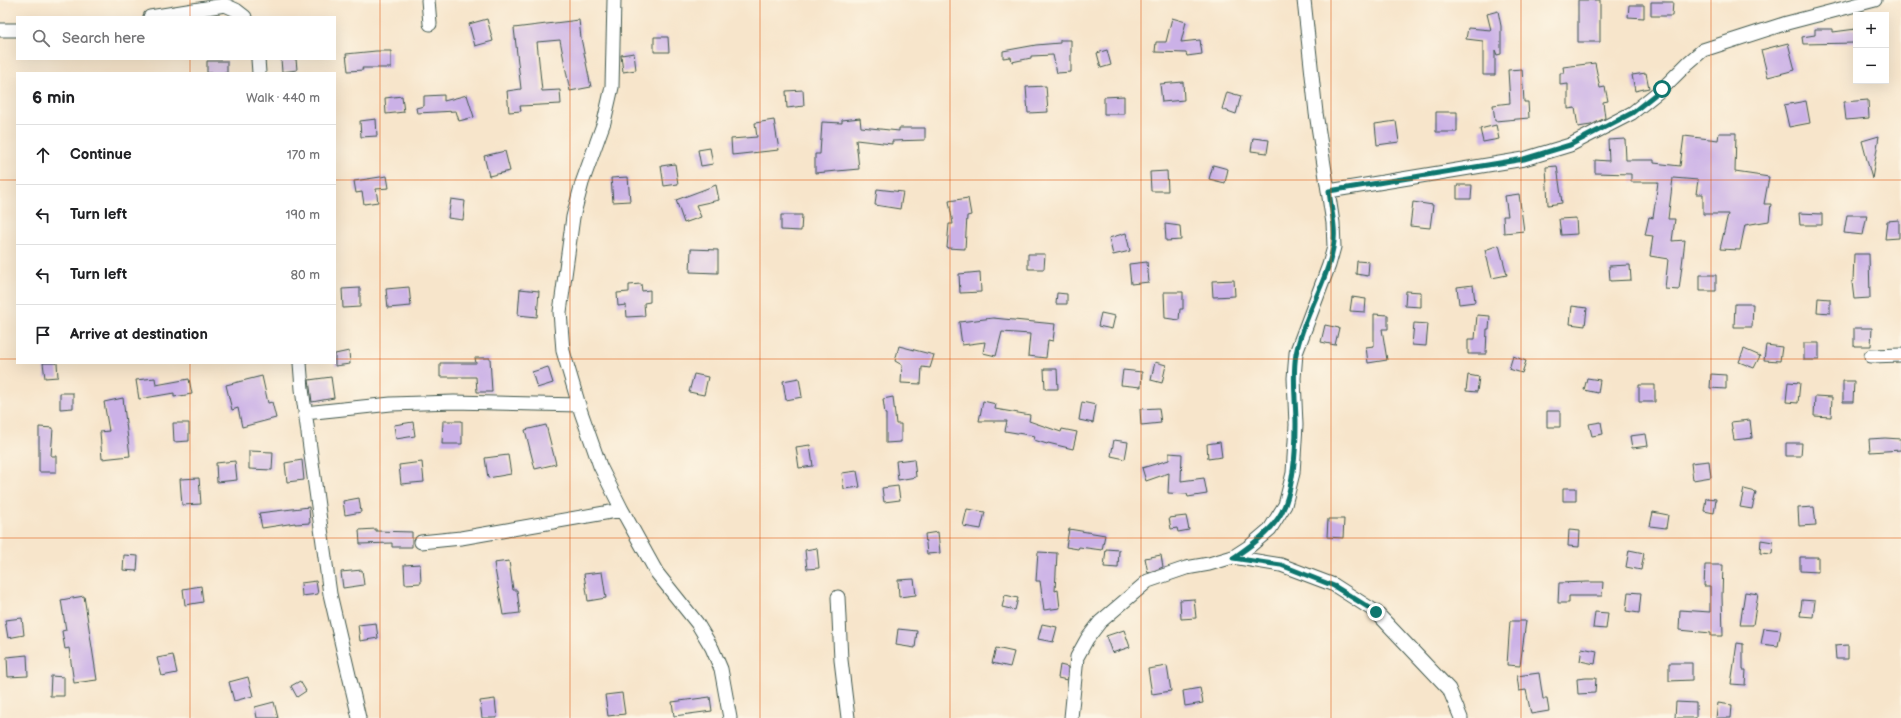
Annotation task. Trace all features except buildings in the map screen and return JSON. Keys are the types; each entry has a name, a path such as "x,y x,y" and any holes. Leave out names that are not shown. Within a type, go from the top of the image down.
{"street":[{"path":"428,0 430,24"},
{"path":"614,0 612,87 604,122 582,183 573,217 560,312 563,351 579,405 600,466 622,510 657,573 697,623 712,648 721,669 730,718"},
{"path":"1233,558 1270,529 1285,505 1293,473 1296,425 1294,378 1296,353 1327,271 1334,247 1329,191 1316,113 1304,0"},
{"path":"1329,191 1524,159 1570,145 1632,113 1662,89 1703,50 1787,23 1875,0"},
{"path":"156,16 225,5 245,16"},
{"path":"0,30 16,30"},
{"path":"258,60 260,72"},
{"path":"1872,356 1901,355"},
{"path":"300,364 305,413 330,594 358,718"},
{"path":"305,413 391,404 454,402 579,405"},
{"path":"421,542 461,538 622,510"},
{"path":"1071,718 1077,657 1087,639 1100,622 1148,581 1186,568 1233,558 1281,565 1334,586 1376,612 1449,689 1461,718"},
{"path":"838,597 841,660 848,718"}],"route":[{"path":"1376,612 1334,586 1281,565 1233,558 1270,529 1285,505 1293,473 1296,425 1294,378 1296,353 1329,265 1334,247 1329,191 1524,159 1570,145 1632,113 1662,89"}]}
